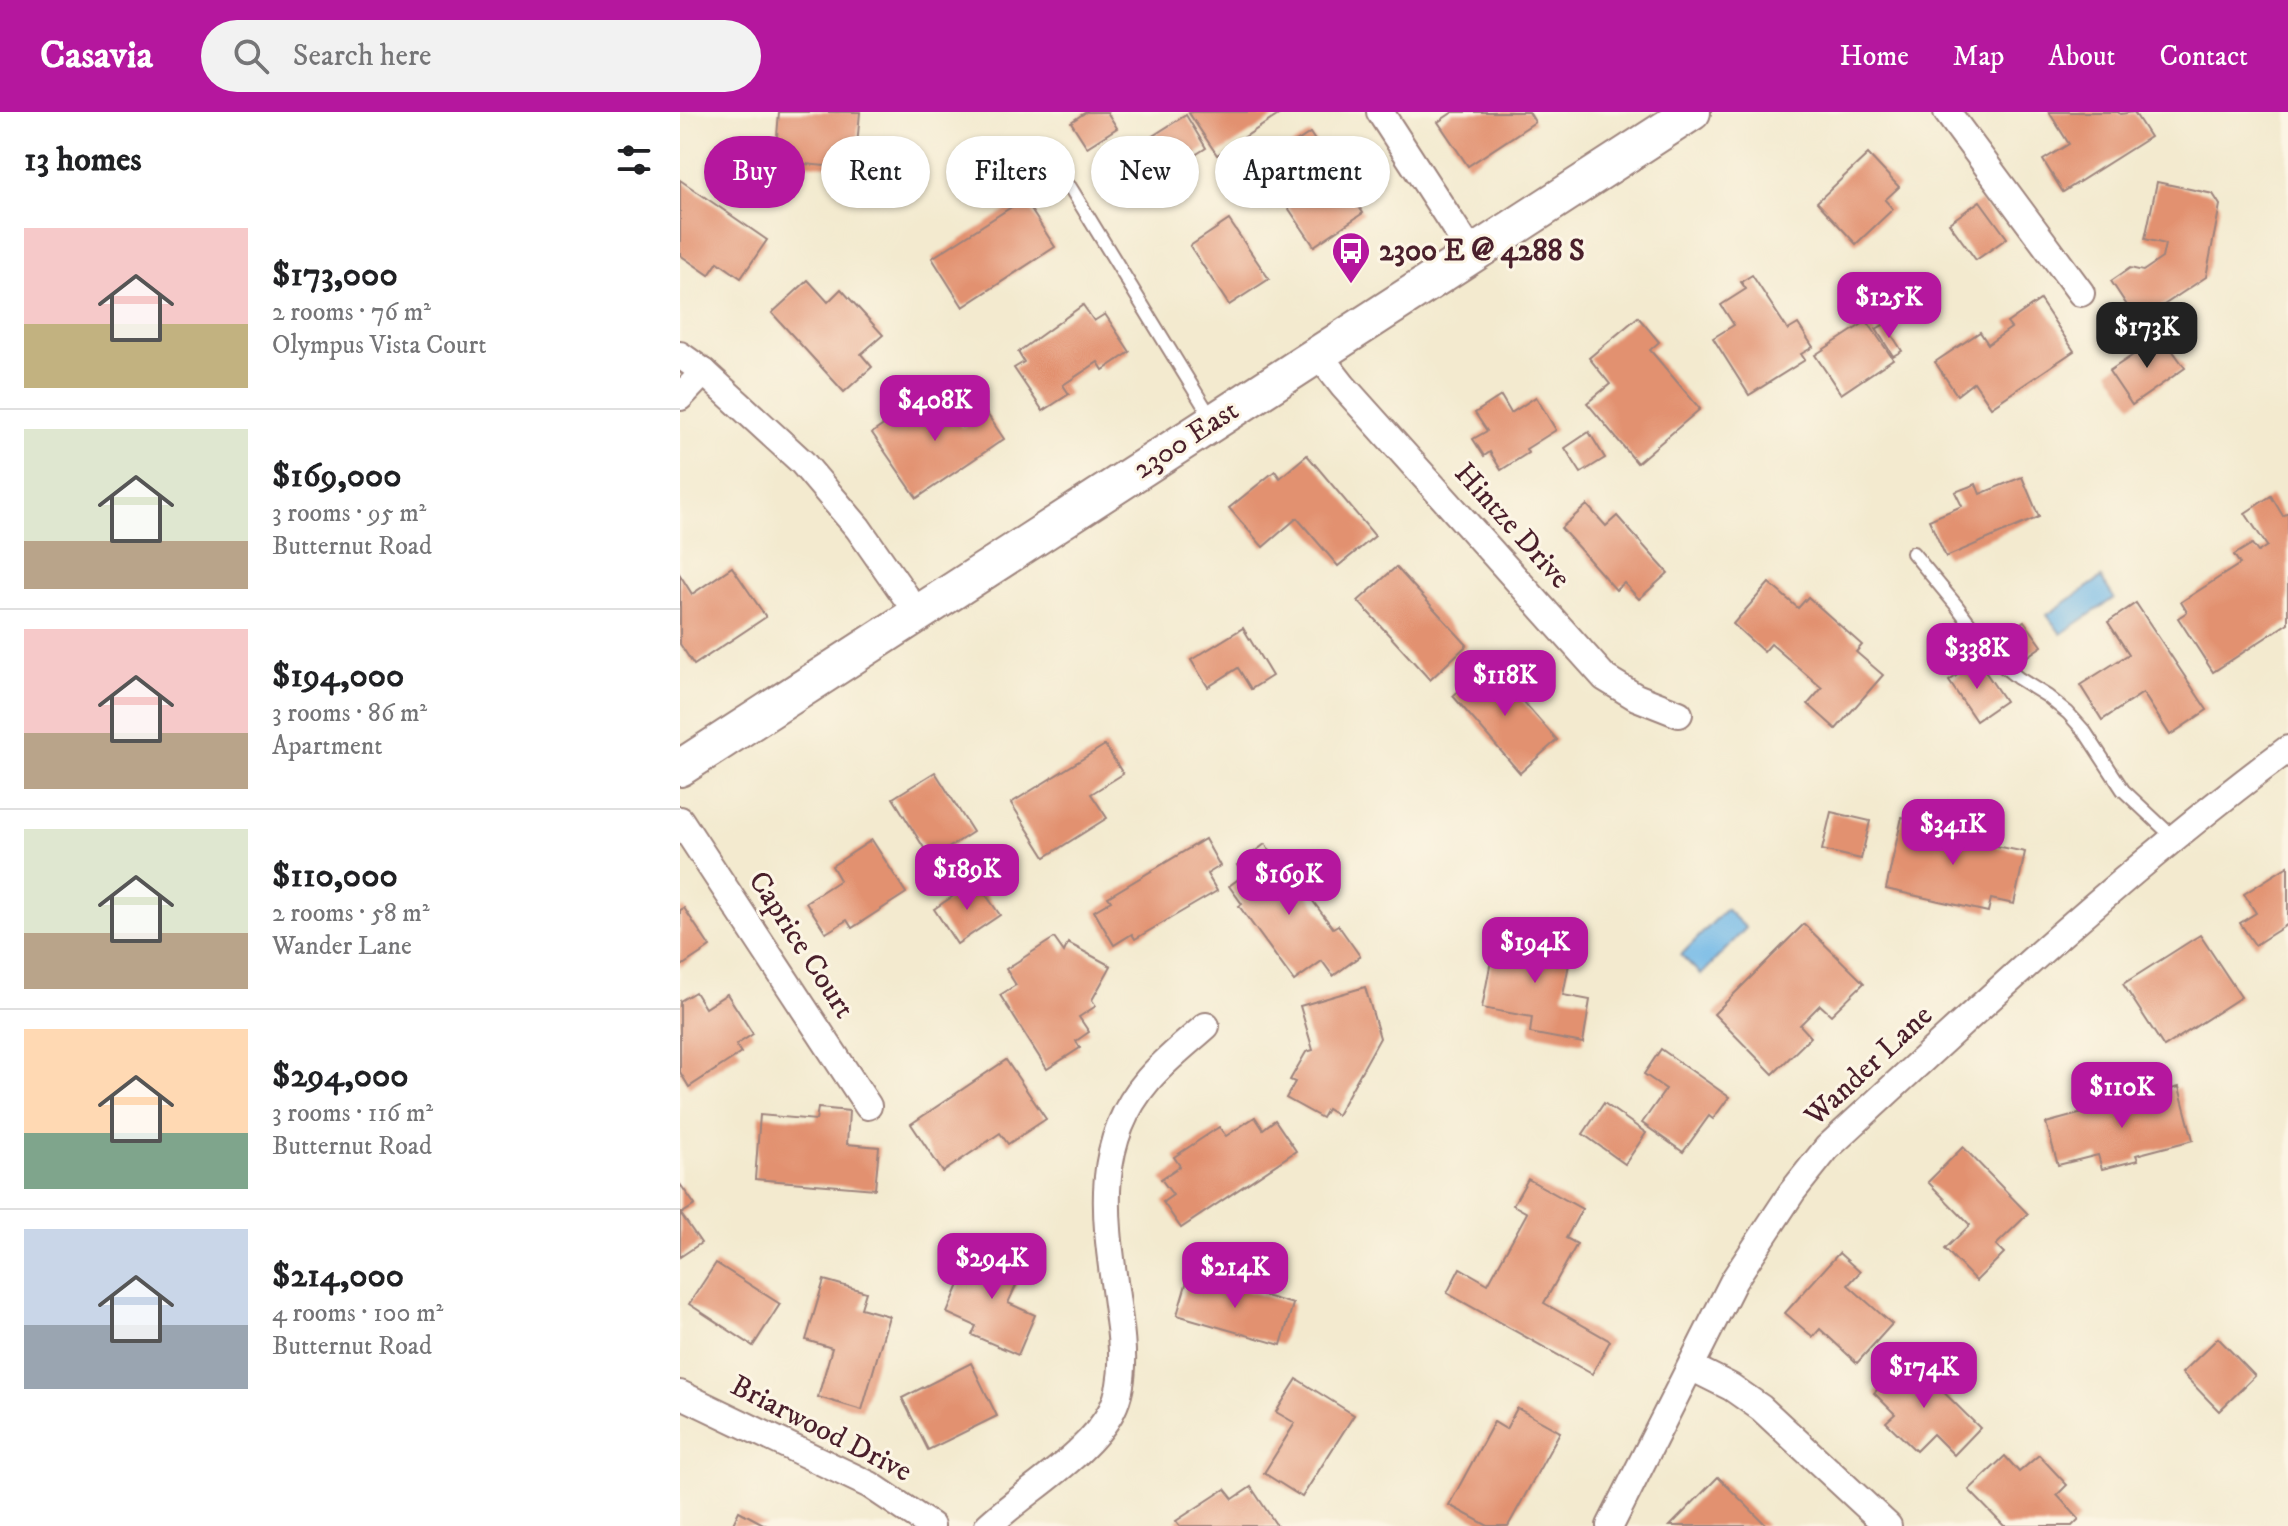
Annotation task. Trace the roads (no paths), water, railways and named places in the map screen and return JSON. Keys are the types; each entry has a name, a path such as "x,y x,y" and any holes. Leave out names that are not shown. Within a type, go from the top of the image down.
{"main road":[{"name":"2300 East","path":"680,768 1692,112"}],"street":[{"path":"1380,112 1472,254"},
{"path":"1947,112 2081,293"},
{"name":"Hintze Drive","path":"1318,354 1343,386 1605,678 1636,697 1679,714"},
{"path":"680,355 704,372 802,462 858,528 918,614"},
{"path":"680,397 704,372"},
{"name":"Wander Lane","path":"1610,1526 1734,1280 1792,1192 1827,1148 2026,965 2174,838 2288,749"},
{"name":"Caprice Court","path":"680,820 868,1106"},
{"path":"988,1526 1087,1443 1102,1427 1114,1407 1119,1387 1121,1348 1105,1204 1111,1152 1120,1126 1140,1091 1206,1026"},
{"path":"1691,1367 1731,1387 1761,1408 1888,1526"},
{"name":"Briarwood Drive","path":"680,1394 870,1485 931,1526"}],"lane":[{"path":"1075,195 1214,422"},
{"path":"1913,553 1998,662 2068,713 2085,732 2123,790 2174,838"}],"water":[{"path":"2101,578 2114,598 2061,634 2047,615"},
{"path":"1726,909 1746,928 1701,975 1681,955"}],"place":[{"name":"2300 E @ 4288 S","path":"1351,285"}]}
